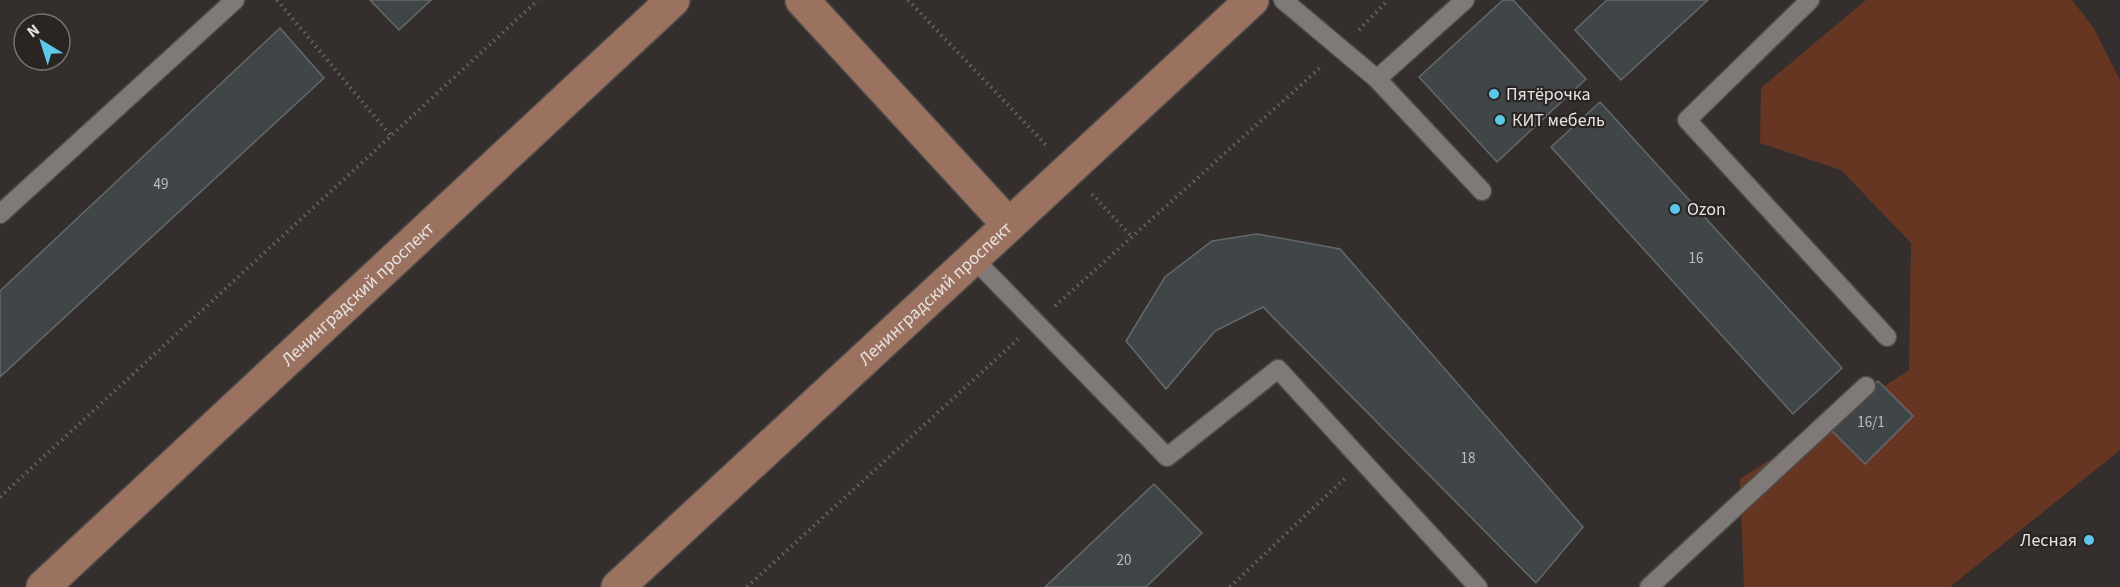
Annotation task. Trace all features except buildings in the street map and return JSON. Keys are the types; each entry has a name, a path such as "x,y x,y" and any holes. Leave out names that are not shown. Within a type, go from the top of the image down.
{"main road":[{"name":"Ленинградский проспект","path":"43,587 673,0"},
{"path":"802,0 1009,225"},
{"name":"Ленинградский проспект","path":"618,587 1252,0"}],"lane":[{"path":"0,214 235,0"},
{"path":"1283,0 1377,79 1482,191"},
{"path":"1377,79 1465,0"},
{"path":"1810,0 1687,120 1887,337"},
{"path":"972,258 1167,457 1278,369 1478,587"},
{"path":"1649,587 1866,386"}],"path":[{"path":"277,0 391,136"},
{"path":"0,497 538,0"},
{"path":"908,0 1132,237"},
{"path":"747,587 1342,48 1388,0"},
{"path":"1230,587 1363,461"}],"shaded area":[{"path":"1866,0 2072,0 2093,27 2120,80 2120,450 1950,587 1744,587 1740,479 1909,370 1911,243 1841,170 1760,143 1761,88"}],"place":[{"name":"Пятёрочка","path":"1494,94"},
{"name":"КИТ мебель","path":"1500,120"},
{"name":"Ozon","path":"1675,209"},
{"name":"Лесная","path":"2089,540"}]}
